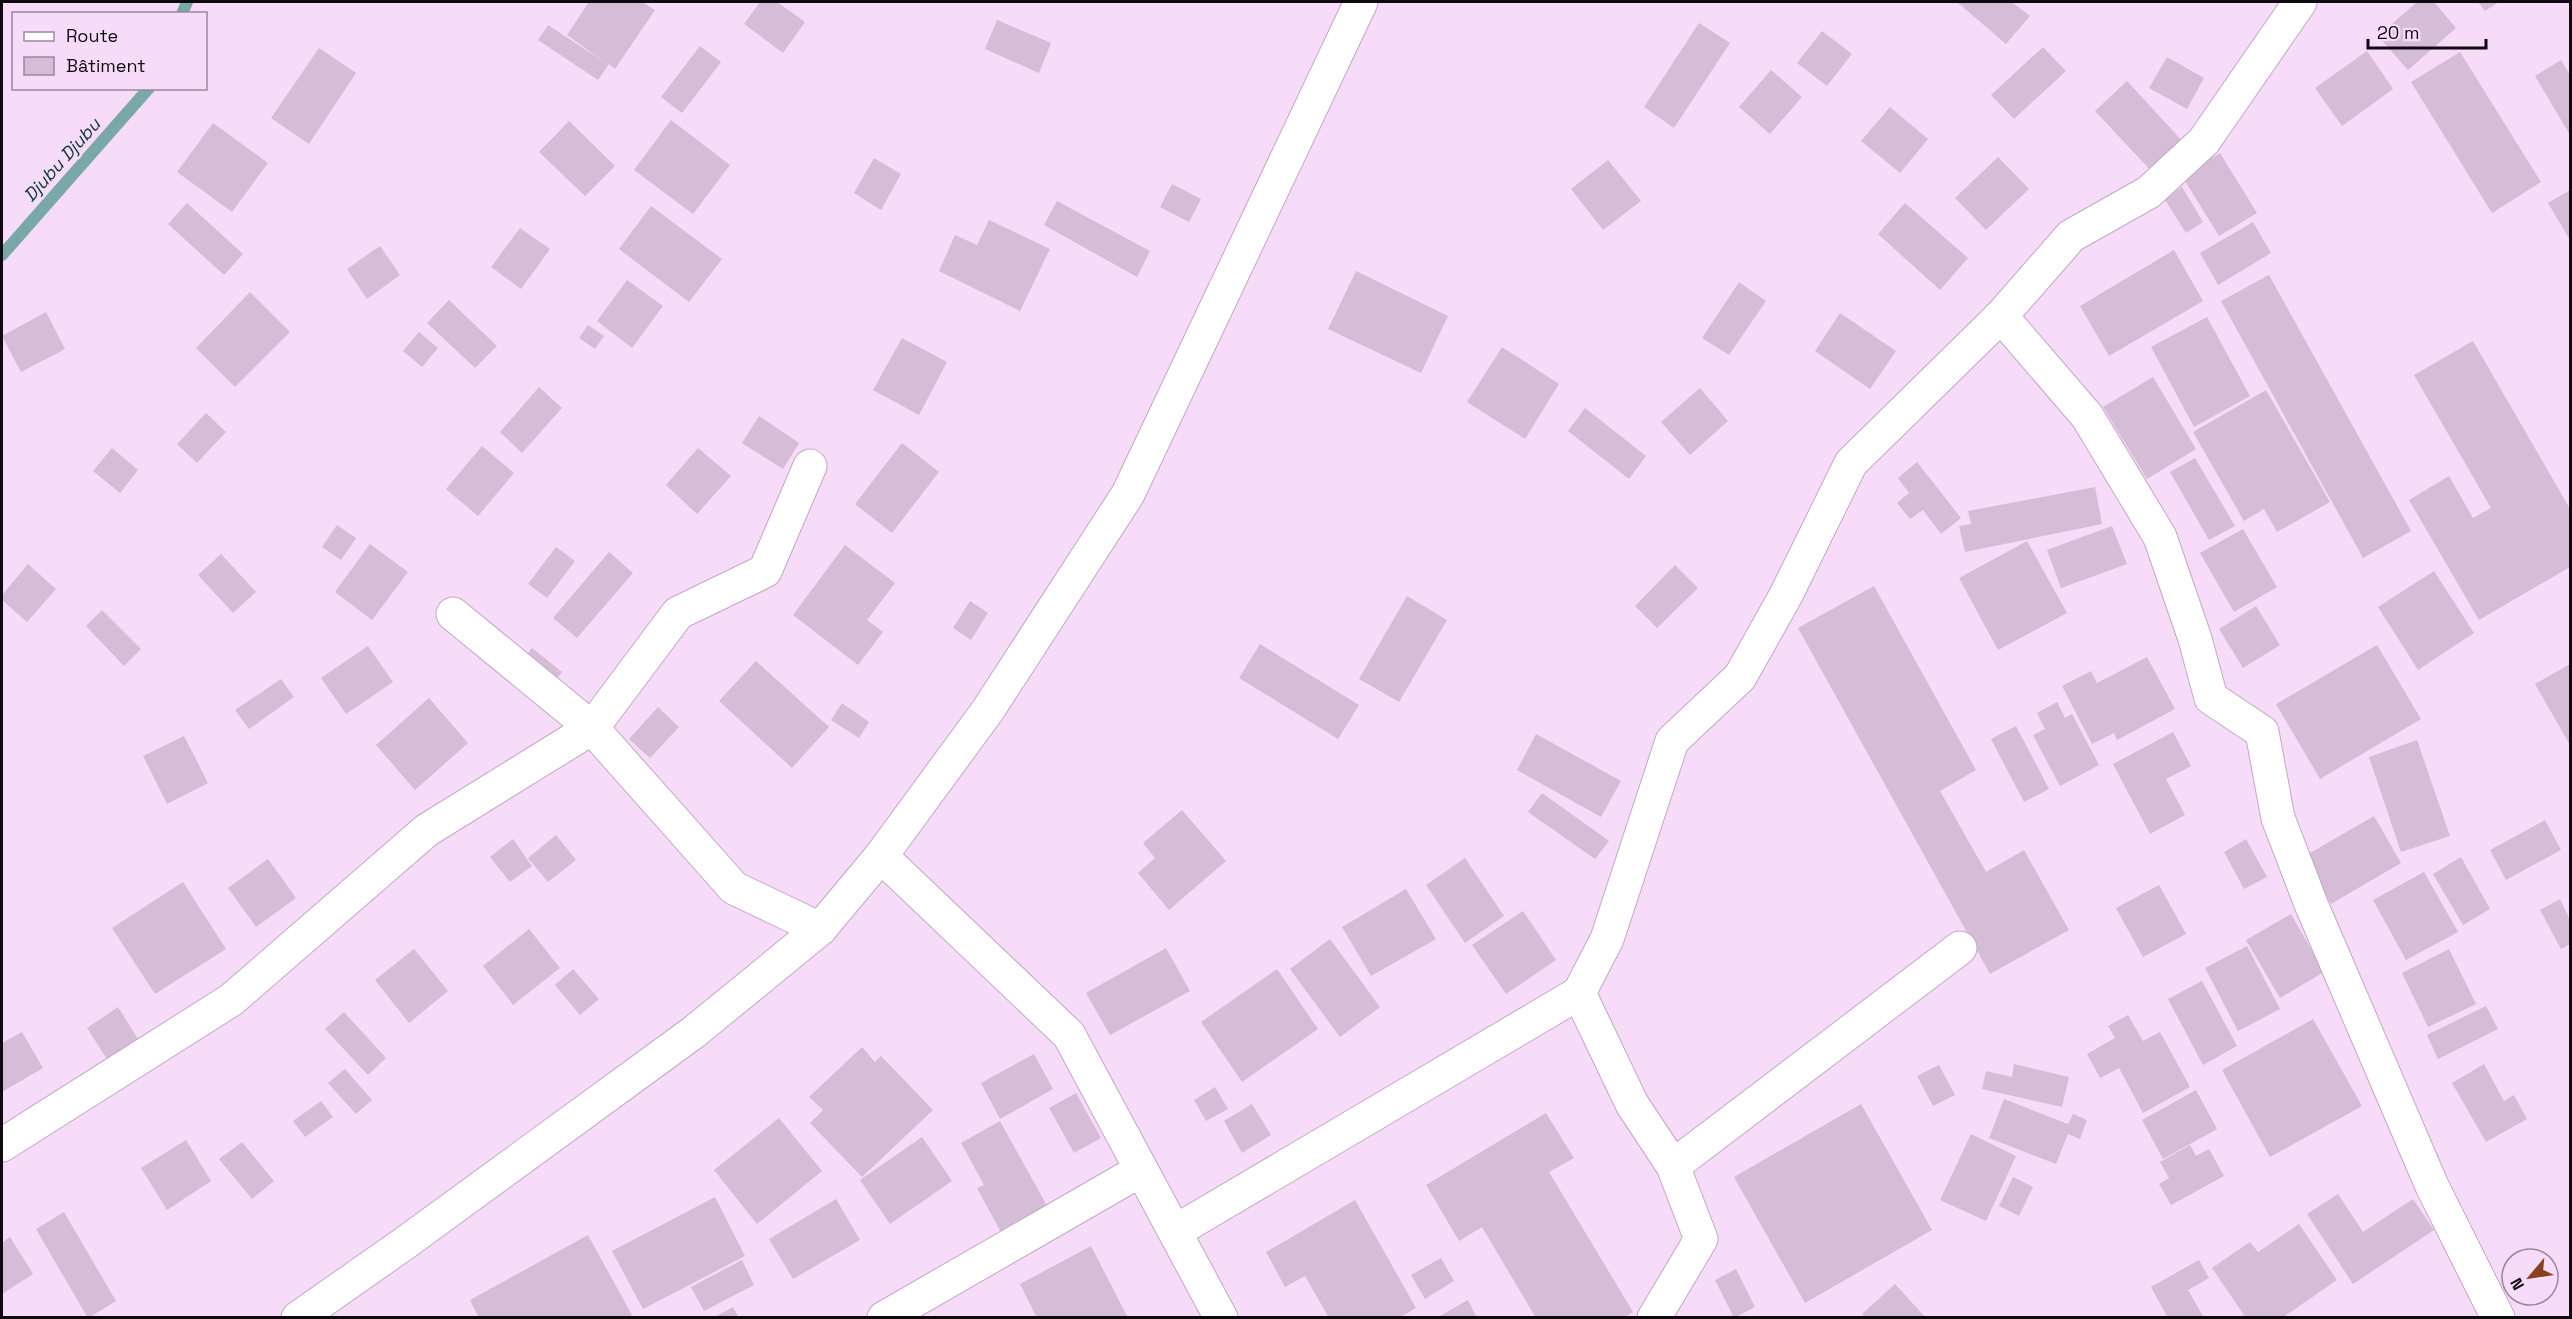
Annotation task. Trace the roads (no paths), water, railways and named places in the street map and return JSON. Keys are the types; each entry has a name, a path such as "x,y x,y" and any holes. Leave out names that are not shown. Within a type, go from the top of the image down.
{"street":[{"path":"298,1317 415,1236 694,1032 820,929 881,856 988,710 1128,494 1361,2"},
{"path":"1176,1231 1579,993 1607,939 1672,741 1740,677 1786,595 1851,463 2001,316 2071,236 2149,192 2204,141 2300,2"},
{"path":"2001,316 2087,416 2160,537 2195,639 2211,698 2262,732 2278,818 2311,904 2432,1186 2498,1317"},
{"path":"2,1145 231,1000 427,830 591,728 678,613 765,571 810,466"},
{"path":"453,614 591,728 734,888 820,929"},
{"path":"881,856 1069,1035 1221,1317"},
{"path":"1673,1166 1960,948"},
{"path":"1579,993 1632,1104 1673,1166 1701,1239 1654,1317"},
{"path":"884,1317 1141,1170"}],"waterway":[{"name":"Djubu Djubu","path":"183,12 187,2"},
{"name":"Djubu Djubu","path":"2,255 147,90"}]}
